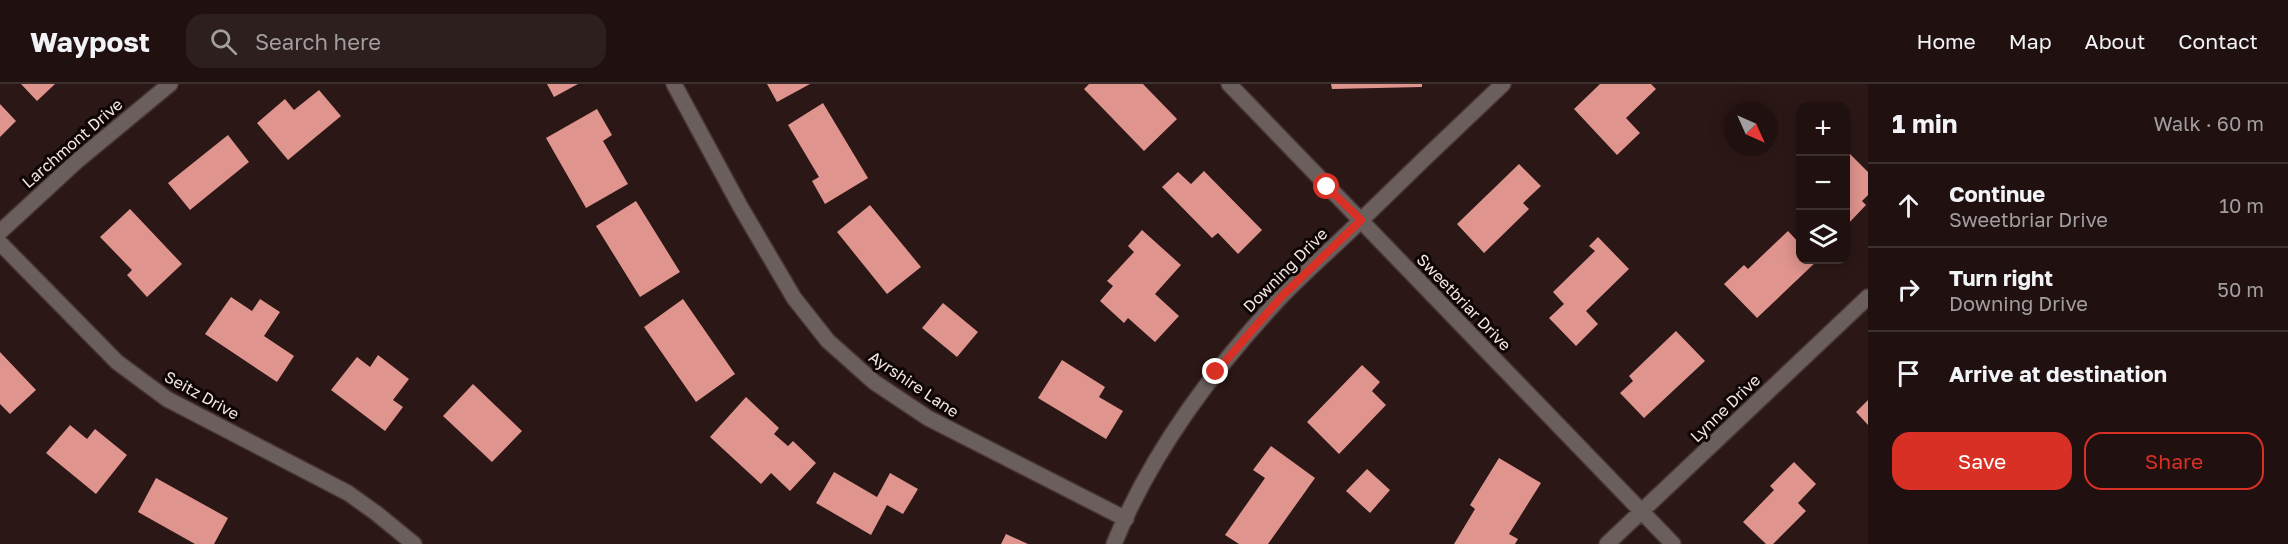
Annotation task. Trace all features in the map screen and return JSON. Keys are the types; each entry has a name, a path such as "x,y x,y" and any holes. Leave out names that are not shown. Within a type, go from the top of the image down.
{"street":[{"name":"Larchmont Drive","path":"0,232 77,162 170,84"},
{"name":"Ayrshire Lane","path":"674,84 740,206 794,298 828,341 874,382 928,418 1126,519"},
{"name":"Sweetbriar Drive","path":"1229,84 1673,544"},
{"name":"Downing Drive","path":"1114,544 1163,448 1216,372 1281,297 1503,84"},
{"name":"Seitz Drive","path":"0,243 117,362 167,399 348,493 414,544"},
{"name":"Lynne Drive","path":"1607,544 1868,297"}],"building":[{"path":"21,84 55,84 37,101"},
{"path":"547,84 578,84 554,97"},
{"path":"767,84 810,84 777,102"},
{"path":"1089,84 1143,84 1177,119 1144,151 1084,89"},
{"path":"1331,84 1422,84 1422,87 1332,89"},
{"path":"1600,84 1651,84 1656,89 1626,118 1640,133 1617,155 1574,109"},
{"path":"319,90 341,116 288,160 257,123 285,99 294,110"},
{"path":"823,103 868,178 825,204 812,181 819,177 788,125"},
{"path":"0,104 16,121 0,137"},
{"path":"597,109 612,135 603,141 628,184 586,208 546,138"},
{"path":"228,135 249,162 190,210 168,183"},
{"path":"1850,154 1868,172 1868,195 1862,201 1866,205 1850,222"},
{"path":"1519,164 1541,186 1523,203 1529,209 1484,253 1457,224"},
{"path":"1204,171 1262,230 1238,254 1218,233 1212,238 1162,187 1178,172 1191,184"},
{"path":"636,201 680,272 640,297 596,226"},
{"path":"870,205 921,267 887,294 837,232"},
{"path":"130,209 182,264 147,297 127,275 132,270 100,237"},
{"path":"1142,230 1181,265 1155,294 1179,316 1155,342 1128,318 1124,323 1100,301 1113,286 1107,281 1134,252 1128,246"},
{"path":"1788,231 1796,240 1796,264 1814,264 1757,318 1724,284 1744,265 1748,269"},
{"path":"1598,237 1629,269 1586,311 1598,324 1576,346 1549,318 1564,304 1553,292 1595,251 1589,246"},
{"path":"231,297 252,311 260,299 280,312 264,336 294,356 277,382 205,334"},
{"path":"683,299 735,374 696,402 644,327"},
{"path":"943,303 978,332 957,357 922,328"},
{"path":"1676,331 1705,361 1644,418 1620,393 1633,381 1629,376"},
{"path":"0,352 36,390 10,414 0,404"},
{"path":"378,355 409,379 393,400 403,407 385,431 331,390 357,357 370,367"},
{"path":"1062,360 1105,387 1099,397 1123,411 1106,439 1038,398"},
{"path":"1362,365 1380,382 1372,391 1386,405 1339,454 1307,422"},
{"path":"473,384 522,431 492,462 443,416"},
{"path":"746,397 779,428 774,434 788,446 793,441 816,463 790,491 771,473 761,484 710,437"},
{"path":"1868,400 1868,425 1856,412"},
{"path":"70,425 87,439 95,429 127,455 96,494 46,453"},
{"path":"1271,446 1315,478 1268,544 1239,544 1225,535 1265,478 1253,470"},
{"path":"1499,458 1541,483 1509,534 1518,539 1515,544 1454,544 1475,509 1470,505"},
{"path":"1794,462 1816,484 1798,503 1806,511 1773,544 1766,544 1743,522 1774,490 1770,486"},
{"path":"1367,469 1390,490 1370,513 1346,491"},
{"path":"834,472 877,497 890,473 918,489 903,514 887,505 871,535 816,503"},
{"path":"156,478 228,518 214,544 195,544 138,512"},
{"path":"1006,534 1028,544 1001,544"}],"route":[{"path":"1216,372 1281,297 1361,220 1327,187"}]}
